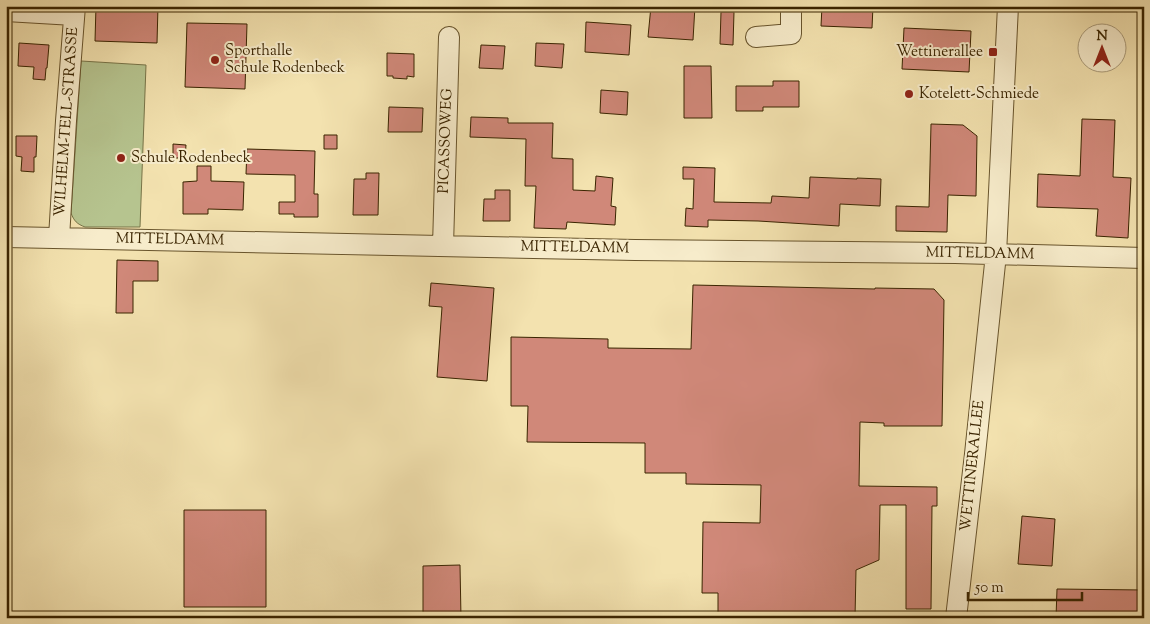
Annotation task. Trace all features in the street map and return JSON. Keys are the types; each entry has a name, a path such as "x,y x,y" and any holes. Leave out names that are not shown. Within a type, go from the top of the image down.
{"street":[{"path":"756,37 791,34 791,6"},
{"name":"WETTINERALLEE","path":"956,618 996,254 1008,6"},
{"path":"6,11 74,11"},
{"name":"WILHELM-TELL-STRASSE","path":"59,238 74,11"},
{"name":"PICASSOWEG","path":"443,246 449,37"},
{"name":"MITTELDAMM","path":"6,237 1144,258"}],"green space":[{"path":"81,61 146,65 140,227 85,227 76,222 71,213"}],"building":[{"path":"96,6 158,6 157,43 95,41"},
{"path":"651,6 695,6 693,40 648,37"},
{"path":"822,6 873,6 872,28 821,26"},
{"path":"721,12 734,12 733,45 720,44"},
{"path":"586,22 631,25 629,55 585,52"},
{"name":"Sporthalle Schule Rodenbeck","path":"187,23 247,24 245,89 185,87"},
{"path":"904,28 971,31 969,72 902,69"},
{"path":"19,43 49,45 45,80 33,79 34,67 18,66"},
{"path":"536,43 564,44 562,68 535,66"},
{"path":"481,45 505,46 503,69 479,68"},
{"path":"387,53 414,54 414,77 407,76 407,79 387,76"},
{"path":"684,66 711,66 712,118 684,118"},
{"path":"773,81 799,81 799,107 763,107 763,111 736,111 736,86 773,86"},
{"path":"601,90 628,92 627,115 600,113"},
{"path":"389,107 423,108 422,132 388,132"},
{"path":"471,117 508,118 508,123 553,123 552,158 573,159 573,190 595,191 596,176 613,178 611,206 616,207 615,225 567,222 566,229 534,228 536,186 525,186 526,139 470,137"},
{"path":"1082,119 1115,120 1113,177 1131,178 1128,238 1096,236 1098,209 1037,207 1038,174 1080,176"},
{"path":"931,124 963,125 977,136 976,196 948,195 947,232 896,231 896,206 929,207"},
{"path":"324,135 337,135 337,149 324,149"},
{"path":"16,136 37,136 34,172 21,171 22,157 16,156"},
{"path":"173,144 186,145 185,158 173,158"},
{"path":"247,149 315,151 314,194 318,194 318,217 294,217 294,214 279,214 279,202 295,202 295,175 246,174"},
{"path":"197,166 211,166 211,181 244,182 243,210 208,209 208,214 183,214 183,182 197,181"},
{"path":"683,167 715,168 714,202 771,203 772,196 809,198 810,177 857,178 881,179 880,206 840,204 839,226 708,220 708,227 685,226 686,208 693,209 694,179 683,179"},
{"path":"366,173 379,173 378,215 353,215 354,179 366,179"},
{"path":"495,190 510,190 510,221 483,221 484,199 495,199"},
{"path":"117,260 158,261 158,281 133,281 133,313 116,313"},
{"path":"431,283 494,288 487,381 437,377 442,307 429,306"},
{"path":"693,285 934,289 944,300 942,426 884,426 884,423 860,422 859,486 937,487 937,506 932,506 931,609 906,609 906,505 880,505 879,560 856,570 855,618 718,618 718,593 702,593 703,522 760,523 761,485 686,484 686,473 645,473 645,443 527,442 528,406 511,406 511,337 608,339 608,348 691,349"},
{"path":"184,510 266,510 266,607 184,607"},
{"path":"1022,516 1055,519 1052,566 1018,564"},
{"path":"460,565 461,618 423,618 423,566"},
{"path":"1057,589 1144,590 1144,618 1056,618"}],"place":[{"name":"Wettinerallee","path":"993,52"},
{"name":"Sporthalle Schule Rodenbeck","path":"215,60"},
{"name":"Kotelett-Schmiede","path":"909,94"},
{"name":"Schule Rodenbeck","path":"121,158"}]}
